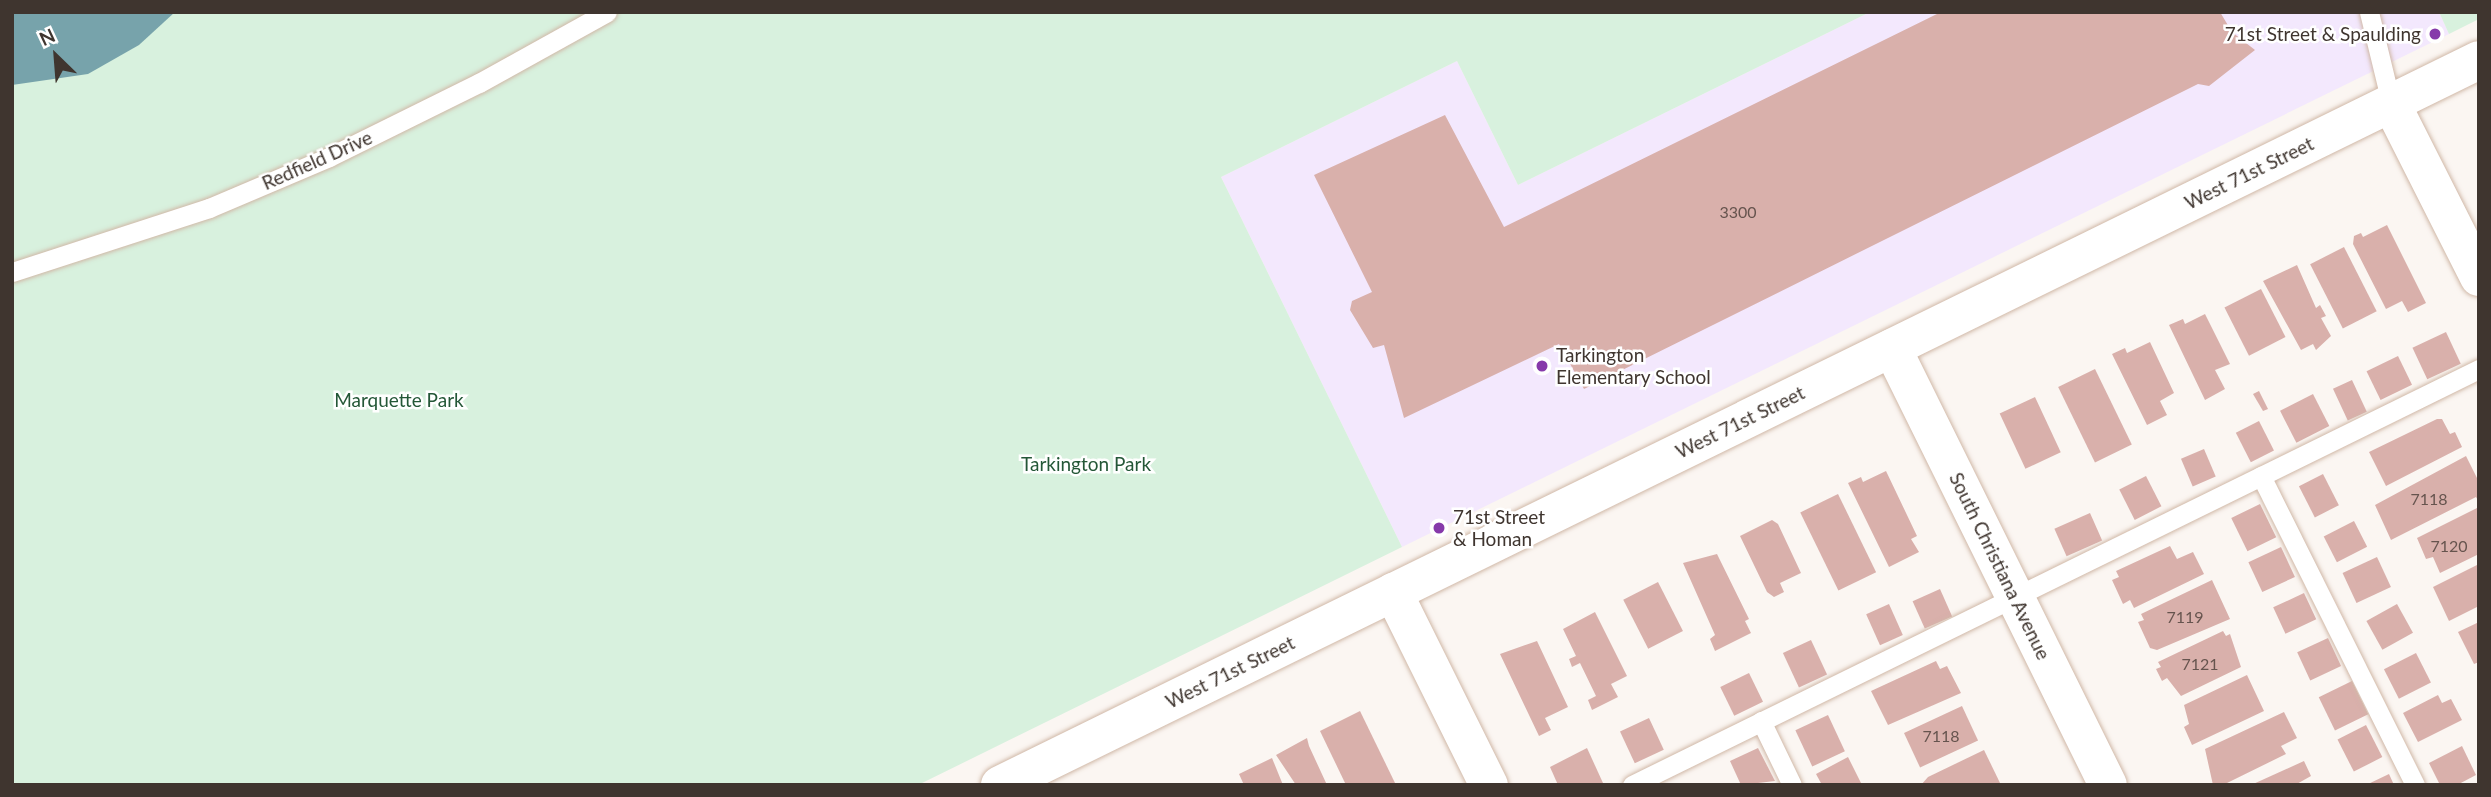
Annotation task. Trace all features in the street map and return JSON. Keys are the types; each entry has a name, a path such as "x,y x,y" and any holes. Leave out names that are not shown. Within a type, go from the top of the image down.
{"main road":[{"name":"West 71st Street","path":"1000,785 2479,60"},
{"path":"2391,103 2479,277"},
{"name":"South Christiana Avenue","path":"1892,348 2108,785"},
{"path":"1393,592 1489,785"}],"lane":[{"name":"Redfield Drive","path":"12,272 209,208 329,157 479,83 607,12"},
{"path":"2369,12 2391,103"},
{"path":"1632,785 2479,369"},
{"path":"2261,476 2415,785"},
{"path":"1761,721 1792,785"}],"shaded area":[{"name":"Tarkington Elementary School","path":"1870,12 2439,12 2449,34 1402,547 1221,177 1457,61 1518,185"}],"green space":[{"name":"Marquette Park","path":"12,12 1870,12 1518,185 1457,61 1221,177 1402,547 918,785 12,785"},
{"path":"2439,12 2479,12 2479,19 2449,34"}],"water":[{"path":"12,12 175,12 139,45 88,74 12,85"}],"building":[{"name":"Tarkington Elementary School","path":"1941,12 2220,12 2232,32 2255,50 2209,86 2198,84 1584,389 1559,344 1404,418 1384,345 1373,348 1350,310 1352,301 1372,292 1314,175 1445,115 1504,227"},
{"path":"2387,225 2426,303 2408,312 2402,301 2386,309 2353,244 2354,236 2361,233 2363,237"},
{"path":"2344,247 2377,311 2343,328 2310,264"},
{"path":"2297,265 2316,308 2320,305 2326,316 2321,318 2331,336 2316,350 2313,344 2301,350 2263,281"},
{"path":"2261,289 2286,337 2249,356 2224,308"},
{"path":"2205,314 2230,364 2215,370 2225,389 2205,400 2169,325 2183,319 2185,324"},
{"path":"2446,332 2461,364 2427,379 2412,348"},
{"path":"2150,342 2174,393 2160,401 2167,415 2147,425 2112,354 2125,348 2127,353"},
{"path":"2398,356 2412,385 2381,400 2367,371"},
{"path":"2095,369 2132,444 2095,462 2058,387"},
{"path":"2352,380 2367,412 2348,421 2333,389"},
{"path":"2259,391 2268,409 2263,411 2253,394"},
{"path":"2313,394 2329,426 2296,443 2280,411"},
{"path":"2035,397 2061,452 2025,469 2000,413"},
{"path":"2442,419 2450,434 2455,432 2462,447 2386,486 2369,452"},
{"path":"2259,421 2274,450 2251,462 2236,433"},
{"path":"2204,449 2216,477 2193,486 2181,459"},
{"path":"2466,456 2479,482 2479,502 2476,497 2391,540 2375,505"},
{"path":"1886,471 1917,536 1911,539 1919,552 1889,567 1848,483 1861,477 1863,482"},
{"path":"2323,474 2339,505 2315,517 2299,486"},
{"path":"2146,476 2161,506 2135,520 2119,490"},
{"path":"1838,494 1876,572 1838,591 1800,512"},
{"path":"2260,504 2276,537 2247,551 2231,518"},
{"path":"2479,507 2479,554 2440,573 2433,557 2426,559 2417,538"},
{"path":"2090,513 2102,540 2067,556 2054,529"},
{"path":"1772,520 1778,524 1801,573 1780,583 1784,592 1774,597 1767,592 1740,536"},
{"path":"2354,521 2367,547 2337,562 2324,536"},
{"path":"2170,546 2177,559 2193,552 2204,574 2134,608 2130,600 2123,604 2112,580 2119,577 2116,571"},
{"path":"2281,547 2295,577 2262,592 2248,562"},
{"path":"1717,554 1749,619 1745,621 1751,633 1715,651 1710,639 1715,635 1683,563"},
{"path":"2377,557 2391,587 2357,603 2343,573"},
{"path":"2479,564 2479,606 2449,621 2433,587"},
{"path":"2212,580 2230,619 2157,650 2150,648 2138,622 2144,620 2141,614"},
{"path":"1658,582 1683,631 1648,649 1623,600"},
{"path":"1940,589 1952,616 1925,629 1913,601"},
{"path":"2304,593 2316,619 2285,634 2273,607"},
{"path":"1889,604 1903,635 1880,645 1866,614"},
{"path":"2397,604 2413,633 2382,650 2366,621"},
{"path":"1595,612 1627,676 1611,684 1618,697 1592,710 1588,700 1596,696 1580,663 1572,667 1569,659 1576,656 1563,629"},
{"path":"2479,622 2479,662 2474,664 2458,632"},
{"path":"2223,631 2226,636 2230,634 2241,667 2181,696 2167,678 2162,681 2156,669 2161,667 2158,662"},
{"path":"2328,638 2341,666 2310,680 2297,652"},
{"path":"1811,640 1827,674 1799,688 1783,653"},
{"path":"1537,641 1568,707 1545,718 1551,730 1539,736 1500,654"},
{"path":"2416,653 2431,682 2399,699 2384,669"},
{"path":"1936,661 1940,669 1947,666 1961,693 1888,725 1871,691"},
{"path":"1749,673 1763,702 1734,716 1720,687"},
{"path":"2247,675 2264,711 2192,745 2184,727 2189,724 2184,705"},
{"path":"2352,681 2368,714 2335,730 2319,697"},
{"path":"2438,695 2442,703 2451,699 2462,720 2418,742 2403,713"},
{"path":"1962,706 1978,740 1920,767 1904,733"},
{"path":"1360,711 1396,785 1346,785 1320,731"},
{"path":"2284,712 2297,738 2281,746 2286,754 2225,784 2213,785 2205,749"},
{"path":"1828,715 1845,751 1812,766 1795,730"},
{"path":"1649,718 1664,750 1635,763 1620,732"},
{"path":"2366,725 2382,757 2354,772 2337,740"},
{"path":"1307,738 1327,785 1296,785 1276,755"},
{"path":"2462,746 2476,775 2457,785 2440,785 2429,763"},
{"path":"1587,748 1603,783 1558,785 1550,767"},
{"path":"1758,748 1775,781 1741,785 1730,761"},
{"path":"1984,750 2001,785 1921,785 1928,777"},
{"path":"1848,757 1862,785 1822,785 1816,774"},
{"path":"1272,758 1283,785 1244,785 1239,774"},
{"path":"2304,761 2311,776 2295,785 2251,785"},
{"path":"2389,774 2394,785 2366,785"}],"place":[{"name":"71st Street & Spaulding","path":"2435,34"},
{"name":"Tarkington Elementary School","path":"1542,366"},
{"name":"71st Street & Homan","path":"1439,528"}],"park label":[{"name":"Tarkington Park","path":"1086,464"}]}
